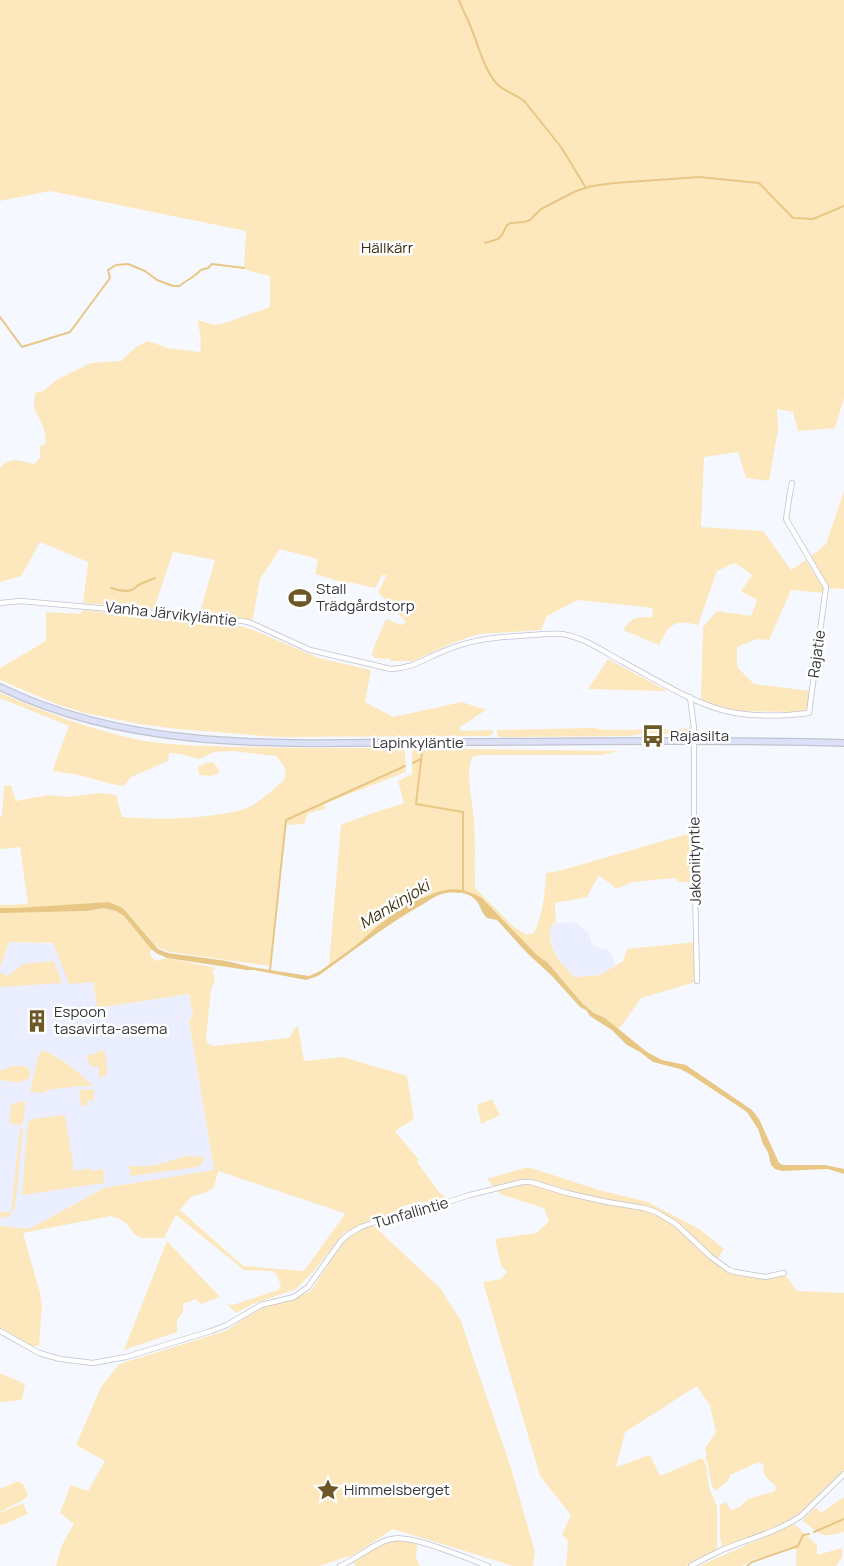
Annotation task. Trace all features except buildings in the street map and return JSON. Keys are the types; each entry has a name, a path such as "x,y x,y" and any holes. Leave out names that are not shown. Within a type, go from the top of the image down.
{"main road":[{"name":"Lapinkyläntie","path":"0,687 47,707 103,724 210,740 280,743 694,741 844,743"}],"street":[{"name":"Rajatie","path":"690,697 718,709 734,712 776,715 809,714 826,587 786,519 792,484"},
{"name":"Vanha Järvikyläntie","path":"0,603 22,600 242,621 251,623 310,650 391,669 416,665 442,652 480,639 562,634 586,642 690,697"},
{"path":"690,697 694,741"},
{"name":"Jakoniityntie","path":"694,741 697,981"},
{"name":"Tunfallintie","path":"0,1331 39,1353 60,1359 94,1363 126,1357 211,1331 227,1325 261,1306 294,1297 308,1287 341,1241 360,1227 386,1218 441,1206 470,1195 522,1182 531,1182 576,1196 644,1208 656,1212 676,1224 711,1257 729,1270 766,1276 784,1273"},
{"path":"691,1566 722,1550 761,1536 796,1520 844,1474"},
{"path":"340,1566 354,1560 376,1545 392,1538 399,1538 435,1547 488,1566"}],"shaded area":[{"path":"452,889 463,890 481,897 537,955 547,962 583,1004 594,1013 605,1018 647,1052 662,1060 686,1065 752,1110 759,1119 779,1163 783,1165 825,1165 844,1169 844,1174 828,1169 782,1171 775,1169 771,1165 768,1152 758,1129 747,1112 688,1073 653,1062 627,1045 612,1030 580,1007 497,920 487,918 476,900 466,894 448,893 436,896 392,923 318,976 306,980 254,970 167,958 151,949 124,916 116,911 103,908 88,911 0,913 0,908 109,902 123,908 158,949 168,953 227,961 251,967 309,976 320,971 355,946 406,905 437,892"},
{"path":"576,922 589,934 592,945 604,950 608,949 616,965 600,975 575,977 563,967 553,949 549,931 552,924"},
{"path":"9,942 87,945 97,1008 189,994 193,1015 189,1021 214,1171 104,1188 29,1229 0,1226 0,968"}],"green space":[{"name":"Hällkärr","path":"0,0 844,0 844,398 835,428 798,431 793,412 777,409 778,429 769,481 746,478 738,452 704,457 701,527 763,531 791,570 806,560 823,587 824,593 791,590 769,640 757,639 737,647 737,667 754,684 811,691 809,707 803,712 734,711 701,699 703,627 717,611 751,616 757,600 741,591 752,575 735,563 717,571 698,625 678,623 673,625 666,632 659,645 623,630 635,618 652,617 653,608 578,600 547,616 541,630 480,634 455,642 413,661 391,661 389,659 375,658 372,655 386,619 402,625 406,622 378,592 387,575 382,575 375,588 349,582 348,584 315,574 318,559 280,549 260,579 252,622 200,612 215,560 173,552 154,609 83,603 88,562 40,542 21,576 0,582 0,468 11,461 34,464 40,458 40,446 46,443 44,429 34,407 35,393 44,391 56,380 91,363 121,361 136,347 148,341 168,348 200,352 201,342 198,320 213,325 222,324 270,307 270,276 244,268 246,231 50,191 0,201"},
{"path":"844,491 844,589 829,588 810,557 826,544"},
{"path":"82,610 241,626 319,658 371,670 365,702 393,717 462,702 486,710 460,727 460,731 493,730 493,734 489,736 277,737 177,729 139,724 85,713 56,704 0,680 0,668 46,641 46,612 81,614"},
{"path":"608,659 667,691 588,689"},
{"path":"0,693 86,726 153,742 242,747 402,748 405,751 406,772 324,804 325,809 308,813 304,824 285,825 271,966 170,952 157,947 123,908 109,902 29,908 30,912 88,911 103,908 116,911 124,916 151,949 150,954 155,961 167,958 216,968 212,971 215,979 211,990 206,1038 208,1044 214,1046 289,1038 298,1026 304,1061 343,1057 407,1076 414,1119 395,1131 419,1160 417,1162 439,1192 446,1198 443,1202 429,1204 421,1201 398,1208 399,1211 368,1221 344,1233 313,1272 296,1289 253,1304 236,1313 227,1304 233,1305 278,1290 281,1286 277,1276 273,1271 244,1270 176,1215 164,1238 141,1238 135,1235 127,1224 111,1216 23,1233 42,1306 39,1346 31,1346 0,1327 0,1226 29,1229 104,1188 214,1170 189,1021 193,1015 189,994 97,1008 93,982 69,984 53,943 9,942 0,968 0,905 28,904 20,847 0,849 0,817 2,816 4,786 11,785 16,801 48,795 67,797 100,793 116,795 122,817 198,817 223,814 253,805 283,781 285,771 276,756 232,751 214,752 199,759 169,753 168,761 131,777 124,786 53,771 69,726 0,698","holes":["218,1171 344,1213 304,1271 243,1266 180,1210 191,1197 207,1192 214,1187"]},
{"path":"690,726 691,731 681,735 653,733 627,736 500,737 497,734 497,730 687,729"},
{"path":"414,748 619,751 602,755 479,755 472,757 469,777 473,811 475,888 514,927 527,935 534,933 540,919 546,873 559,871 691,833 692,882 678,882 675,878 632,882 617,889 599,875 587,897 555,903 556,923 552,924 550,939 555,954 575,977 600,975 623,961 627,949 698,942 699,981 641,998 619,1029 583,1004 547,962 537,955 481,897 452,889 406,905 355,946 329,964 341,825 404,803 398,781 412,774 412,752"},
{"path":"209,762 214,763 219,770 218,774 210,776 199,775 198,767"},
{"path":"54,961 62,983 0,987 0,972 7,976 23,964"},
{"path":"101,1050 105,1052 107,1068 106,1076 99,1077 99,1066 91,1067 86,1056"},
{"path":"45,1051 70,1066 93,1086 47,1090 44,1093 30,1092 38,1057 40,1052"},
{"path":"12,1066 25,1066 30,1070 30,1077 20,1082 0,1080 0,1071"},
{"path":"79,1090 94,1090 94,1101 87,1099 88,1105 81,1106"},
{"path":"492,1099 500,1115 481,1124 477,1105"},
{"path":"26,1101 21,1125 9,1123 11,1104"},
{"path":"65,1115 74,1171 90,1168 91,1171 103,1169 104,1183 22,1195 28,1122 32,1119"},
{"path":"20,1128 23,1130 15,1208 10,1215 3,1218 0,1217 0,1212 11,1212"},
{"path":"186,1156 204,1157 202,1164 197,1167 131,1176 129,1166 153,1166"},
{"path":"528,1167 599,1190 648,1202 701,1230 724,1249 717,1260 731,1271 766,1277 784,1273 797,1291 844,1293 844,1470 795,1518 722,1548 720,1505 726,1502 731,1510 740,1507 748,1499 773,1492 776,1489 775,1485 763,1472 764,1465 759,1462 730,1475 728,1481 715,1491 711,1483 705,1457 707,1456 705,1448 716,1432 710,1406 697,1386 625,1432 616,1467 650,1455 660,1476 702,1458 706,1465 709,1488 717,1506 717,1550 686,1566 566,1566 568,1541 562,1534 571,1515 540,1476 483,1282 501,1279 507,1272 501,1265 495,1239 536,1233 549,1222 544,1208 500,1194 487,1179"},
{"path":"373,1225 440,1288 461,1321 511,1468 535,1552 533,1566 513,1566 393,1529 353,1555 319,1566 56,1566 62,1545 74,1524 60,1513 71,1485 88,1491 105,1461 76,1445 101,1387 119,1364 225,1331 262,1308 311,1291 344,1240 362,1229"},
{"path":"167,1241 220,1297 201,1304 196,1299 183,1304 183,1312 177,1320 177,1332 124,1350"},
{"path":"0,1373 25,1384 22,1400 0,1402"},
{"path":"18,1481 24,1485 28,1496 0,1512 0,1489"},
{"path":"844,1497 844,1532 830,1535 822,1534 803,1521 816,1507 821,1513"},
{"path":"23,1503 28,1514 0,1526 0,1513"},
{"path":"794,1524 817,1545 817,1555 842,1548 842,1557 836,1566 796,1566 796,1549 788,1548 770,1556 754,1559 742,1566 699,1566"},
{"path":"398,1540 417,1544 416,1558 420,1566 355,1566 354,1563 375,1549 386,1543"}],"waterway":[{"path":"459,0 491,77 499,86 525,102 561,147 586,188"},
{"path":"485,243 498,239 507,225 530,220 541,209 576,191 592,186 614,183 699,177 759,183 793,218 813,219 844,206"},
{"path":"0,317 22,347 70,332 110,278 108,270 116,265 128,264 145,271 157,280 173,286 179,286 212,264 244,268"},
{"path":"111,588 129,591 155,578"},
{"path":"422,752 416,804 463,812 463,890"},
{"path":"413,763 421,759"},
{"path":"270,970 286,820 405,766"},
{"path":"814,1532 844,1519"},
{"path":"747,1566 752,1562 798,1546 803,1535 809,1534"}],"place":[{"name":"Stall Trädgårdstorp","path":"300,598"},
{"name":"Rajasilta","path":"653,736"},
{"name":"Espoon tasavirta-asema","path":"37,1021"},
{"name":"Himmelsberget","path":"328,1490"}],"water label":[{"name":"Mankinjoki","path":"394,904"}]}
